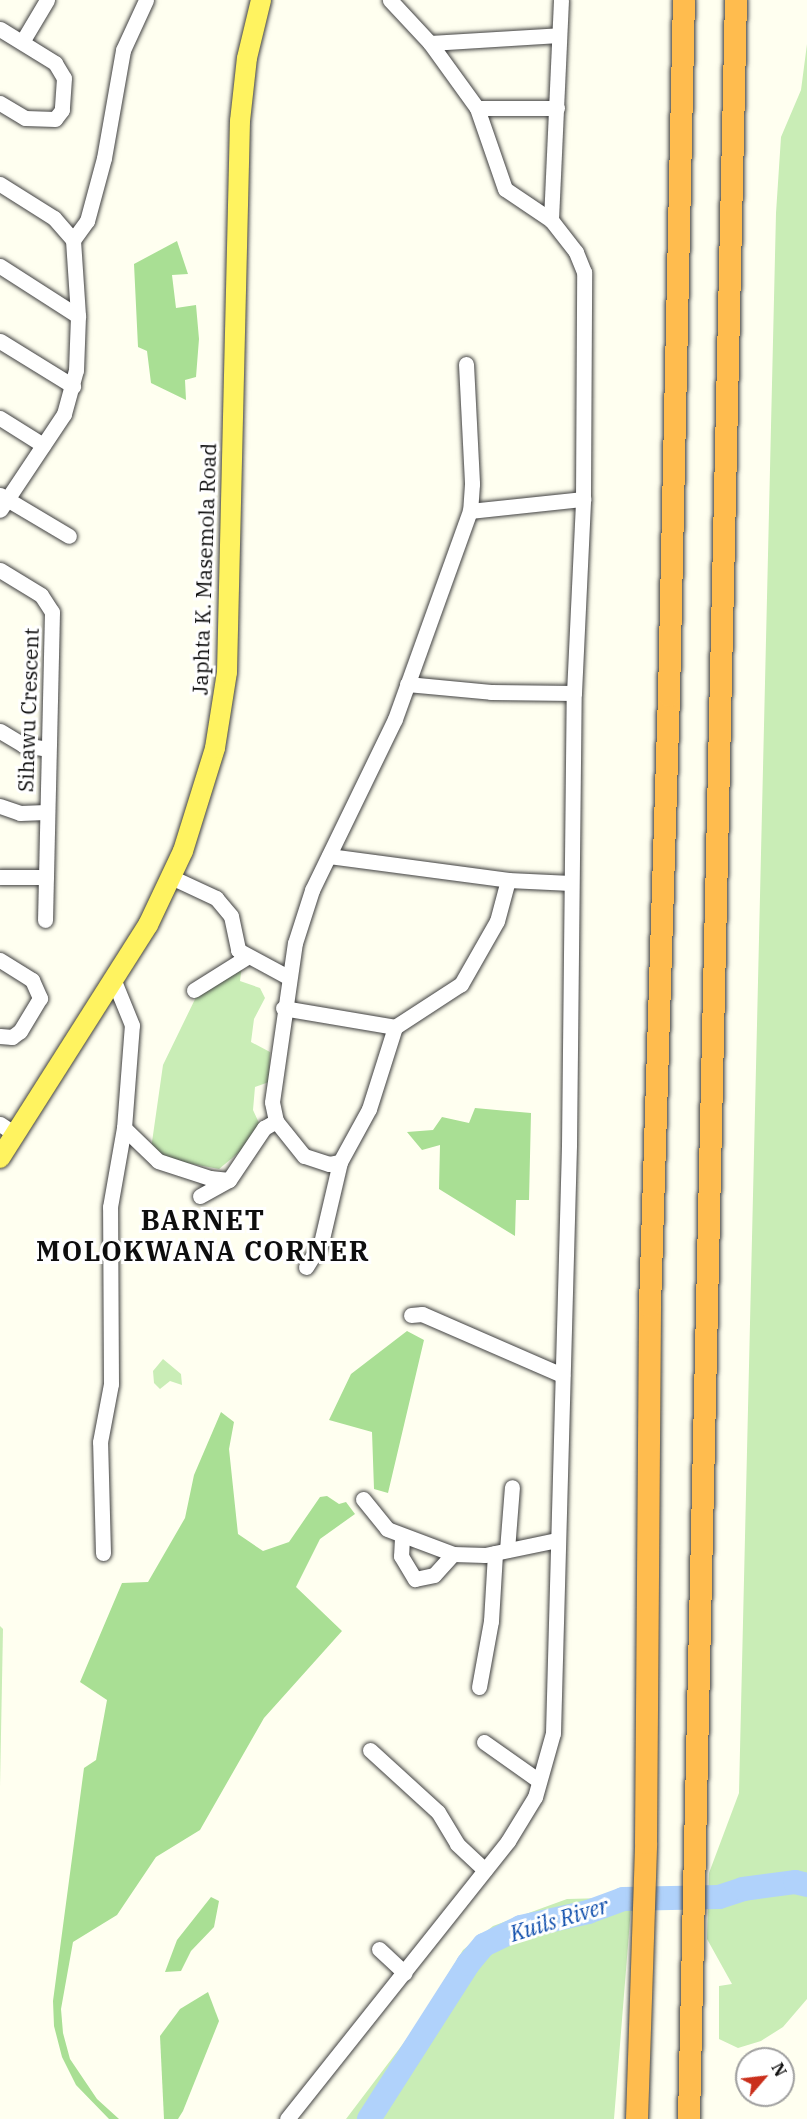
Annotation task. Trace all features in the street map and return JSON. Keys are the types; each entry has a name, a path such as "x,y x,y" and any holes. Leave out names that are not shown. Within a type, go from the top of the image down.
{"highway":[{"path":"637,2119 639,1949 645,1857 650,1306 669,727 684,0"},
{"path":"689,2119 697,1858 736,0"}],"main road":[{"name":"Japhta K. Masemola Road","path":"0,1158 8,1129 114,981 148,925 171,877 212,763 227,672 240,121 247,58 261,0"}],"street":[{"path":"22,42 47,0"},
{"path":"69,536 2,502 64,414 73,386 78,316 74,240 87,221 104,158 123,50 146,0"},
{"path":"287,2119 328,2064 405,1973 441,1922 508,1841 535,1797 553,1732 574,693 583,499 584,272 576,252 551,220 505,189 477,108 430,43 390,0"},
{"path":"551,220 561,0"},
{"path":"0,29 61,70 64,78 62,110 55,119 36,121 0,103"},
{"path":"430,43 459,38 559,35"},
{"path":"477,108 557,108"},
{"path":"0,184 54,218 74,240"},
{"path":"0,266 78,316"},
{"path":"0,340 73,386"},
{"path":"340,1162 329,1164 304,1156 276,1121 272,1094 283,1008 288,977 306,907 328,856 395,719 470,510 472,484 466,364"},
{"path":"0,418 43,445"},
{"path":"470,510 583,499"},
{"name":"Sihawu Crescent","path":"0,570 41,595 52,612 45,920"},
{"path":"407,684 491,692 574,693"},
{"path":"0,731 23,746 48,749"},
{"path":"0,807 20,813 46,812"},
{"path":"328,856 508,880 571,883"},
{"path":"0,877 46,877"},
{"path":"171,877 222,903 231,915 236,946 247,957 288,977"},
{"path":"306,1267 321,1243 340,1162 369,1109 395,1027 461,984 497,921 508,880"},
{"path":"194,990 247,957"},
{"path":"0,960 32,980 40,991 40,998 20,1031 12,1037 0,1036"},
{"path":"103,1553 100,1442 111,1384 110,1207 124,1128 132,1025 114,981"},
{"path":"283,1008 395,1027"},
{"path":"200,1196 229,1180 264,1128 276,1121"},
{"path":"124,1128 158,1161 210,1178 229,1180"},
{"path":"411,1315 422,1314 562,1375"},
{"path":"479,1687 512,1487"},
{"path":"363,1499 387,1529 402,1538 467,1557 557,1540"},
{"path":"402,1538 401,1556 415,1579 437,1574 453,1554"},
{"path":"484,1742 539,1781"},
{"path":"370,1750 438,1812 457,1844 485,1870"},
{"path":"379,1949 405,1973"}],"green space":[{"path":"807,44 807,1999 783,2027 761,2041 736,2047 719,2039 719,1986 732,1984 707,1939 709,1873 739,1793 776,213 781,137 801,90"},
{"path":"177,241 188,274 172,275 176,308 196,305 199,339 196,377 185,380 186,400 151,383 147,351 138,347 134,264"},
{"path":"242,965 240,981 260,988 265,998 254,1019 251,1042 270,1052 269,1082 255,1087 253,1110 260,1125 243,1149 219,1169 150,1156 163,1065 198,993"},
{"path":"475,1108 531,1113 529,1200 516,1200 515,1236 439,1189 440,1145 422,1150 407,1132 433,1130 442,1117 469,1123"},
{"path":"407,1331 424,1340 388,1493 374,1489 372,1432 329,1420 351,1374"},
{"path":"163,1359 181,1374 182,1385 170,1381 160,1389 154,1383 153,1371"},
{"path":"221,1412 234,1422 229,1449 238,1534 263,1551 289,1542 320,1497 327,1496 339,1504 346,1502 355,1514 320,1539 296,1587 342,1631 264,1718 200,1830 156,1857 117,1915 73,1942 61,2009 63,2033 70,2059 97,2099 119,2119 109,2119 76,2085 62,2057 54,2026 53,2001 84,1768 96,1760 107,1700 80,1682 122,1583 148,1582 185,1518 194,1475"},
{"path":"0,1626 3,1629 0,1787"},
{"path":"211,1897 219,1901 214,1927 191,1951 181,1971 165,1972 177,1940"},
{"path":"605,1898 631,1908 614,2119 346,2119 412,2032 463,1950 493,1926 567,1899"},
{"path":"208,1992 219,2021 183,2111 178,2119 164,2119 160,2036 180,2009"}],"waterway":[{"name":"Kuils River","path":"369,2119 468,1964 484,1945 521,1927 588,1912 623,1899 719,1897 743,1889 795,1882 807,1885"}],"district":[{"name":"BARNET MOLOKWANA CORNER","path":"203,1234"}]}
